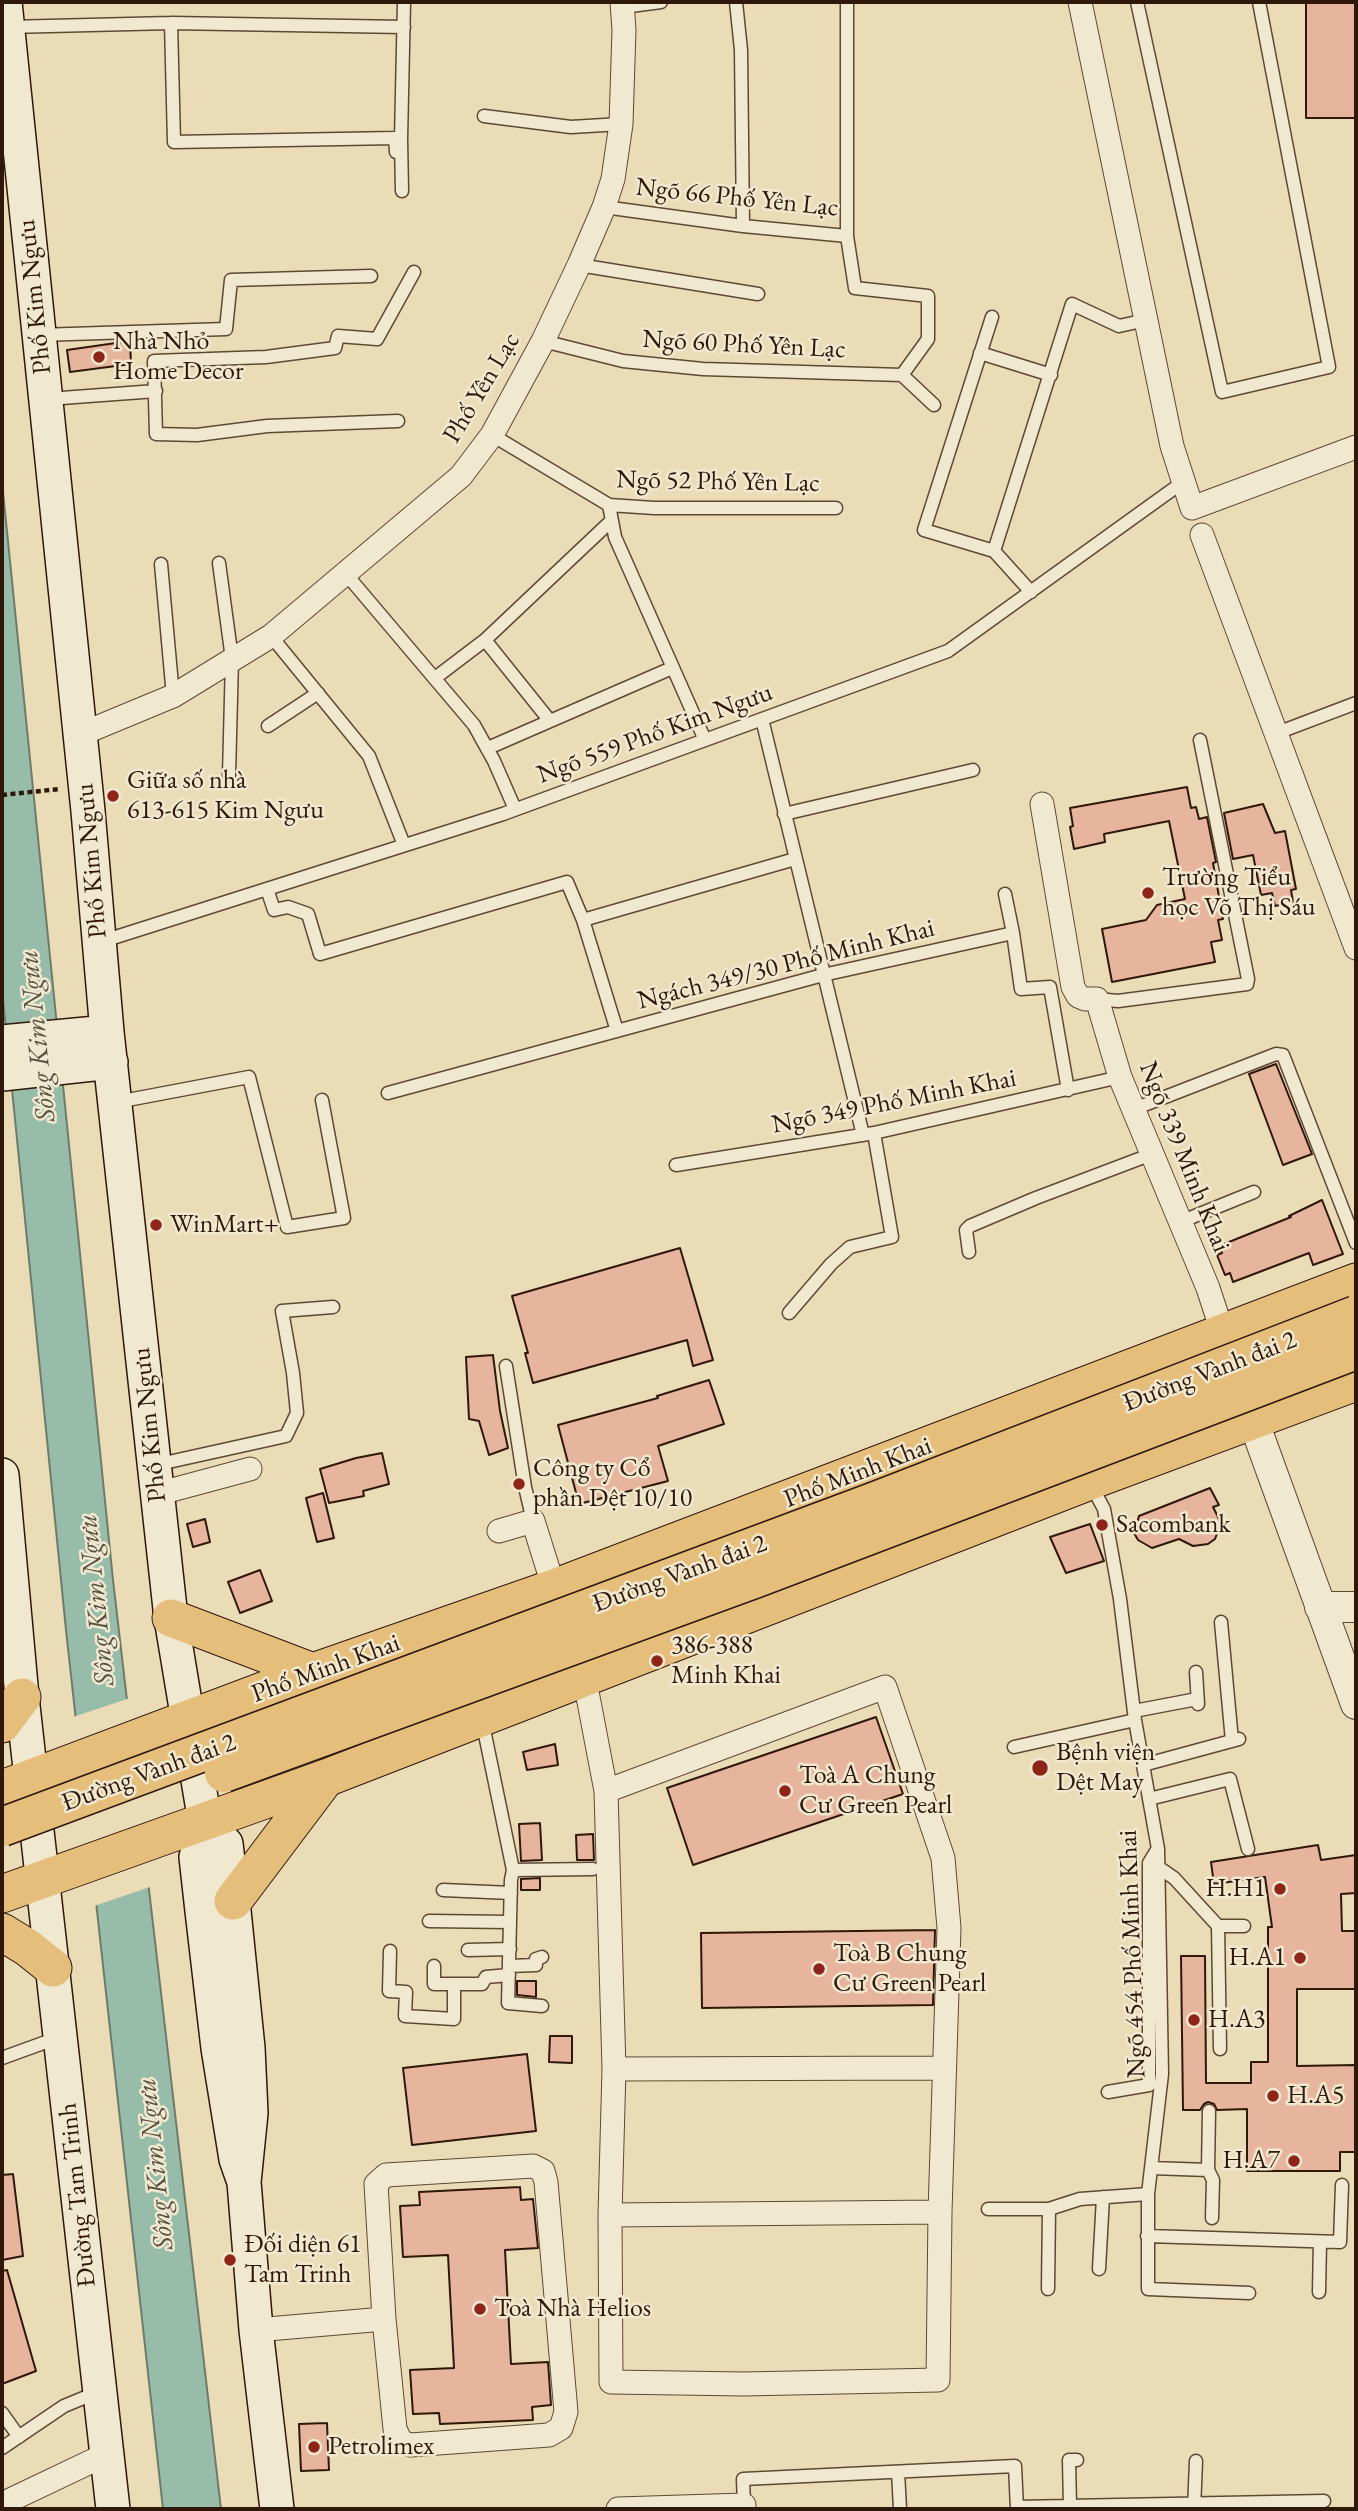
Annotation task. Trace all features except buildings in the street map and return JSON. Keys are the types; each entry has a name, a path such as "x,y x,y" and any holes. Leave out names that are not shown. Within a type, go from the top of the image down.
{"highway":[{"name":"Đường Vành đai 2","path":"2,1827 873,1502 1351,1295"},
{"name":"Đường Vành đai 2","path":"2,1855 757,1578 1356,1350"}],"main road":[{"name":"Phố Kim Ngưu","path":"6,15 99,942 93,1049 117,1102 171,1618 173,1724"},
{"path":"2,1042 93,1049"},
{"path":"2,1074 93,1049"},
{"path":"1351,1295 1356,1329"},
{"name":"Phố Minh Khai","path":"31,1778 313,1672 554,1588 1223,1334 1351,1295"},
{"path":"1223,1334 1252,1420"},
{"path":"2,1894 326,1778 1090,1481 1356,1382"},
{"path":"2,1475 12,1710 57,1875"},
{"path":"171,1618 313,1672"},
{"path":"173,1724 205,1822 226,1844 251,2113 244,2182 256,2330 277,2509"},
{"path":"233,1901 326,1778"},
{"path":"205,1822 196,1857 218,2048 236,2159 244,2182"},
{"name":"Đường Tam Trinh","path":"57,1875 53,1968 113,2509"},
{"path":"2,1932 29,1948 53,1968"}],"street":[{"path":"1080,2 1172,446 1192,508 1356,447"},
{"name":"Phố Yên Lạc","path":"79,735 173,696 271,636 461,475 492,435 579,265 613,179 621,124 623,4"},
{"path":"1202,535 1344,903 1356,947"},
{"path":"1042,804 1073,987 1078,996 1097,999"},
{"name":"Ngõ 339 Minh Khai","path":"1097,999 1121,1077 1208,1288 1223,1334"},
{"path":"1252,1420 1356,1704"},
{"path":"156,1480 250,1469"},
{"path":"499,1531 533,1521 554,1588"},
{"path":"1320,1607 1356,1607"},
{"path":"584,1676 606,1791 614,2069 610,2215 611,2382 744,2384 938,2380 949,1928 943,1858 885,1687 606,1791"},
{"path":"614,2069 944,2068"},
{"path":"533,2166 543,2171 566,2412 561,2428 549,2435 411,2445 401,2442 395,2429 384,2319 376,2184 381,2178 386,2175 533,2166"},
{"path":"610,2215 940,2212"},
{"path":"256,2330 384,2319"},
{"path":"2,2504 107,2454"},
{"path":"618,2509 737,2507"}],"lane":[{"path":"402,191 404,2"},
{"path":"623,4 661,2"},
{"path":"736,2 741,50 743,226"},
{"name":"Ngõ 66 Phố Yên Lạc","path":"604,207 743,226 847,236 847,2"},
{"path":"1137,2 1222,392 1329,367 1259,2"},
{"path":"6,15 171,23 404,27"},
{"path":"171,23 174,142 395,138 396,152"},
{"path":"484,116 571,127 621,124"},
{"path":"847,236 855,288 928,296 928,339 902,375 934,405"},
{"path":"579,265 758,294"},
{"path":"398,421 267,426 197,435 156,434 154,361 266,357 335,348 338,336 377,339 414,272"},
{"path":"39,335 226,329 231,280 371,276"},
{"path":"994,551 1072,304 1119,327 1146,320"},
{"path":"992,317 924,530 994,551 1031,592"},
{"name":"Ngõ 60 Phố Yên Lạc","path":"542,341 623,360 690,367 902,375"},
{"path":"980,353 1051,375"},
{"path":"46,399 156,391"},
{"name":"Ngõ 52 Phố Yên Lạc","path":"492,435 609,505 654,509 836,508"},
{"name":"Ngõ 559 Phố Kim Ngưu","path":"99,942 515,809 948,651 1183,482"},
{"path":"609,505 611,521 705,740"},
{"path":"435,678 485,640 611,521"},
{"path":"219,563 232,659 229,775"},
{"path":"161,565 173,696"},
{"path":"346,574 474,725 488,748 515,809"},
{"path":"271,636 369,756 404,845"},
{"path":"485,640 550,721"},
{"path":"488,748 672,668"},
{"path":"268,726 318,693"},
{"path":"1277,733 1356,702"},
{"path":"762,719 823,975 868,1134 892,1237 850,1247 831,1264 789,1312"},
{"path":"1097,999 1118,1001 1247,984 1200,740"},
{"path":"784,814 973,769"},
{"path":"583,920 795,859"},
{"path":"267,889 274,910 288,907 308,914 320,954 567,882 583,920 617,1031"},
{"path":"1005,894 1021,989 1050,987 1068,1090"},
{"name":"Ngách 349/30 Phố Minh Khai","path":"388,1093 823,975 1013,933"},
{"path":"1134,1109 1276,1054 1283,1055 1356,1243"},
{"path":"117,1102 248,1077 287,1227 344,1218 322,1100"},
{"name":"Ngõ 349 Phố Minh Khai","path":"676,1165 868,1134 1121,1077"},
{"path":"969,1252 966,1230 970,1226 1152,1154"},
{"path":"1180,1222 1254,1192"},
{"path":"156,1480 286,1436 297,1413 282,1311 333,1307"},
{"path":"506,1366 533,1521"},
{"name":"Ngõ 454 Phố Minh Khai","path":"1090,1481 1104,1509 1121,1599 1134,1715 1158,1849 1162,2074 1148,2194 1148,2289 1249,2293"},
{"path":"1143,1765 1235,1740 1221,1622"},
{"path":"1014,1748 1134,1715 1197,1702 1196,1672"},
{"path":"481,1716 513,1871 510,1893 509,2003 542,2006"},
{"path":"1149,1800 1230,1779 1248,1849"},
{"path":"1108,2092 1149,2085 1149,1863 1158,1849"},
{"path":"1158,1867 1174,1878 1218,1926 1220,2049"},
{"path":"513,1871 593,1869"},
{"path":"443,1890 510,1893"},
{"path":"429,1921 510,1922"},
{"path":"1218,1926 1244,1926"},
{"path":"468,1950 509,1949"},
{"path":"390,1951 389,1991 406,1992 405,2016 454,2019 454,1984"},
{"path":"434,1966 434,1984 482,1984 486,1977 536,1965 536,1959 542,1957"},
{"path":"2,2058 61,2036"},
{"path":"1209,2111 1208,2170 1213,2179 1212,2218"},
{"path":"1152,2168 1208,2170"},
{"path":"1147,2236 1340,2242 1342,2185"},
{"path":"988,2209 1049,2209 1080,2199 1148,2194"},
{"path":"1099,2269 1103,2197"},
{"path":"1048,2289 1049,2209"},
{"path":"1319,2292 1320,2242"},
{"path":"2,2448 64,2406 99,2392"},
{"path":"2,2413 19,2437"},
{"path":"1070,2506 1069,2460 1077,2460"},
{"path":"1194,2506 1196,2461"},
{"path":"737,2507 743,2479 1015,2466 1017,2508 1250,2506 1324,2501"},
{"path":"898,2472 900,2509"}],"path":[{"path":"2,795 61,789"}],"water":[{"name":"Sông Kim Ngưu","path":"2,482 113,1580 221,2509 163,2509 66,1630 2,989"}],"pier":[{"path":"130,1698 153,1886 94,1906 73,1717"}],"place":[{"name":"Nhà Nhỏ Home Decor","path":"99,357"},
{"name":"Giữa số nhà 613-615 Kim Ngưu","path":"113,796"},
{"name":"Trường Tiểu học Võ Thị Sáu","path":"1148,893"},
{"name":"WinMart+","path":"156,1225"},
{"name":"Công ty Cổ phần Dệt 10/10","path":"519,1484"},
{"name":"Sacombank","path":"1102,1525"},
{"name":"386-388 Minh Khai","path":"657,1661"},
{"name":"Bệnh viện Dệt May","path":"1040,1768"},
{"name":"Toà A Chung Cư Green Pearl","path":"785,1791"},
{"name":"H.H1","path":"1280,1889"},
{"name":"H.A1","path":"1300,1958"},
{"name":"Toà B Chung Cư Green Pearl","path":"819,1969"},
{"name":"H.A3","path":"1194,2020"},
{"name":"H.A5","path":"1273,2096"},
{"name":"H.A7","path":"1294,2161"},
{"name":"Đối diện 61 Tam Trinh","path":"230,2260"},
{"name":"Toà Nhà Helios","path":"480,2309"},
{"name":"Petrolimex","path":"314,2447"}]}
